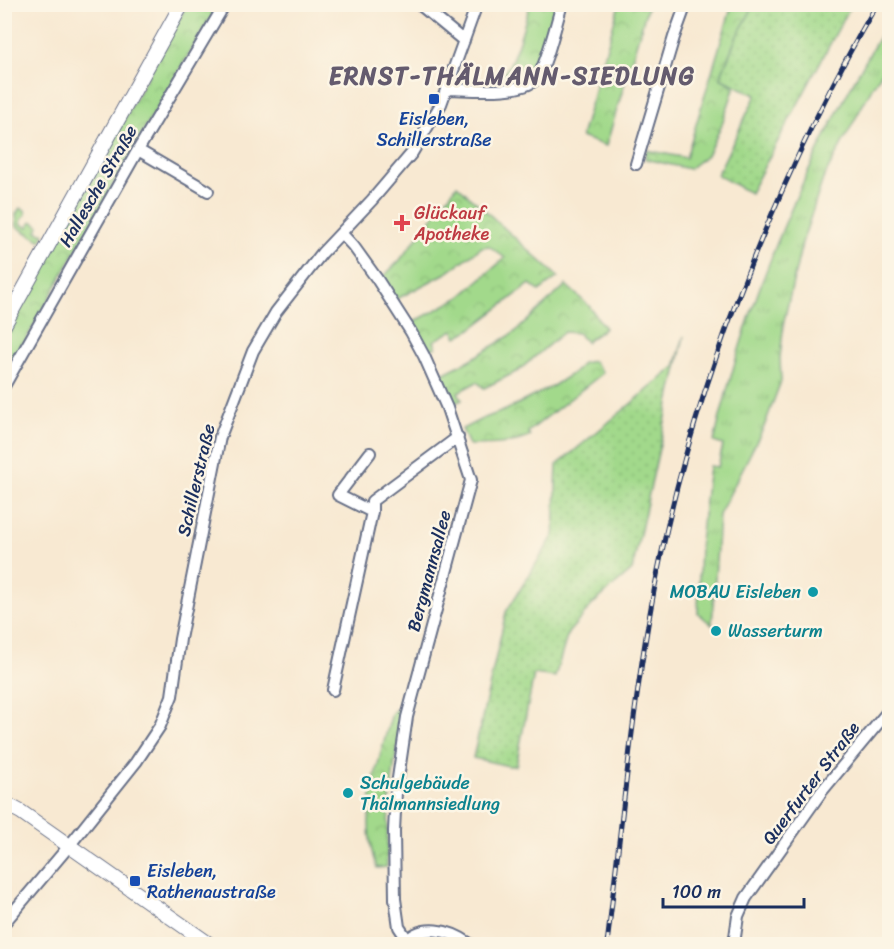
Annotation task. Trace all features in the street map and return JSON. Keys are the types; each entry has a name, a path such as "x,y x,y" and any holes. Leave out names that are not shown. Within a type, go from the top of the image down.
{"main road":[{"name":"Hallesche Straße","path":"4,325 182,4"},
{"path":"4,803 209,945"}],"street":[{"name":"Hallesche Straße","path":"4,386 138,150 225,4"},
{"path":"419,4 464,41"},
{"name":"Schillerstraße","path":"4,923 136,762 160,726 172,696 180,639 220,437 253,351 276,312 322,253 342,234 412,153 446,89 477,4"},
{"path":"446,89 515,89 526,86 537,78 562,4"},
{"path":"636,164 674,37 687,4"},
{"path":"138,150 208,191"},
{"name":"Bergmannsallee","path":"342,234 354,247 411,332 435,380 458,437 471,480 408,717 396,792 395,899 399,927 405,942"},
{"path":"333,690 372,512 372,501 458,437"},
{"path":"370,453 338,495 372,512"},
{"name":"Querfurter Straße","path":"734,945 738,916 746,898 822,791 890,709"},
{"path":"405,942 423,930 448,932 470,945"}],"green space":[{"path":"755,4 851,5 750,193 717,175 756,95 720,78 737,36"},
{"path":"187,5 218,5 141,135 5,377 5,335"},
{"path":"530,5 558,5 545,49 534,71 520,83 478,86 479,82 493,79 509,67"},
{"path":"619,5 648,5 606,146 581,137"},
{"path":"732,5 755,5 737,36 720,78 735,86 721,127 707,155 689,169 645,159 646,150 686,158"},
{"path":"889,21 889,62 873,86 823,179 802,243 784,321 780,358 781,381 764,427 719,515 712,625 698,613 700,542 709,466 718,467 723,445 714,442 728,387 763,278 785,224 833,120"},
{"path":"457,185 558,277 539,291 530,284 471,329 457,337 453,330 434,341 436,347 427,351 410,324 460,297 505,258 489,246 482,247 448,272 395,300 381,279 400,260"},
{"path":"20,208 25,210 26,214 21,221 22,225 28,227 32,221 39,226 37,231 44,234 41,241 17,227 16,214"},
{"path":"566,285 589,306 605,328 586,342 578,333 564,332 518,371 484,388 477,382 458,392 462,400 452,404 440,375 514,333"},
{"path":"684,336 632,570 593,604 568,633 555,677 534,674 516,766 473,758 506,612 554,535 557,465 675,367"},
{"path":"593,361 603,373 528,432 530,436 508,443 469,445 462,429 553,386 576,371 582,363"},
{"path":"396,709 405,711 391,788 387,867 377,868 371,849 369,830 372,790 392,713"}],"railway":[{"path":"607,944 643,652 669,518 689,443 725,332 767,226 826,98 877,4"}],"place":[{"name":"Eisleben, Schillerstraße","path":"434,99"},
{"name":"Glückauf Apotheke","path":"402,223"},
{"name":"MOBAU Eisleben","path":"813,592"},
{"name":"Wasserturm","path":"716,631"},
{"name":"Schulgebäude Thälmannsiedlung","path":"348,793"},
{"name":"Eisleben, Rathenaustraße","path":"135,881"}],"district":[{"name":"ERNST-THÄLMANN-SIEDLUNG","path":"512,76"}]}
